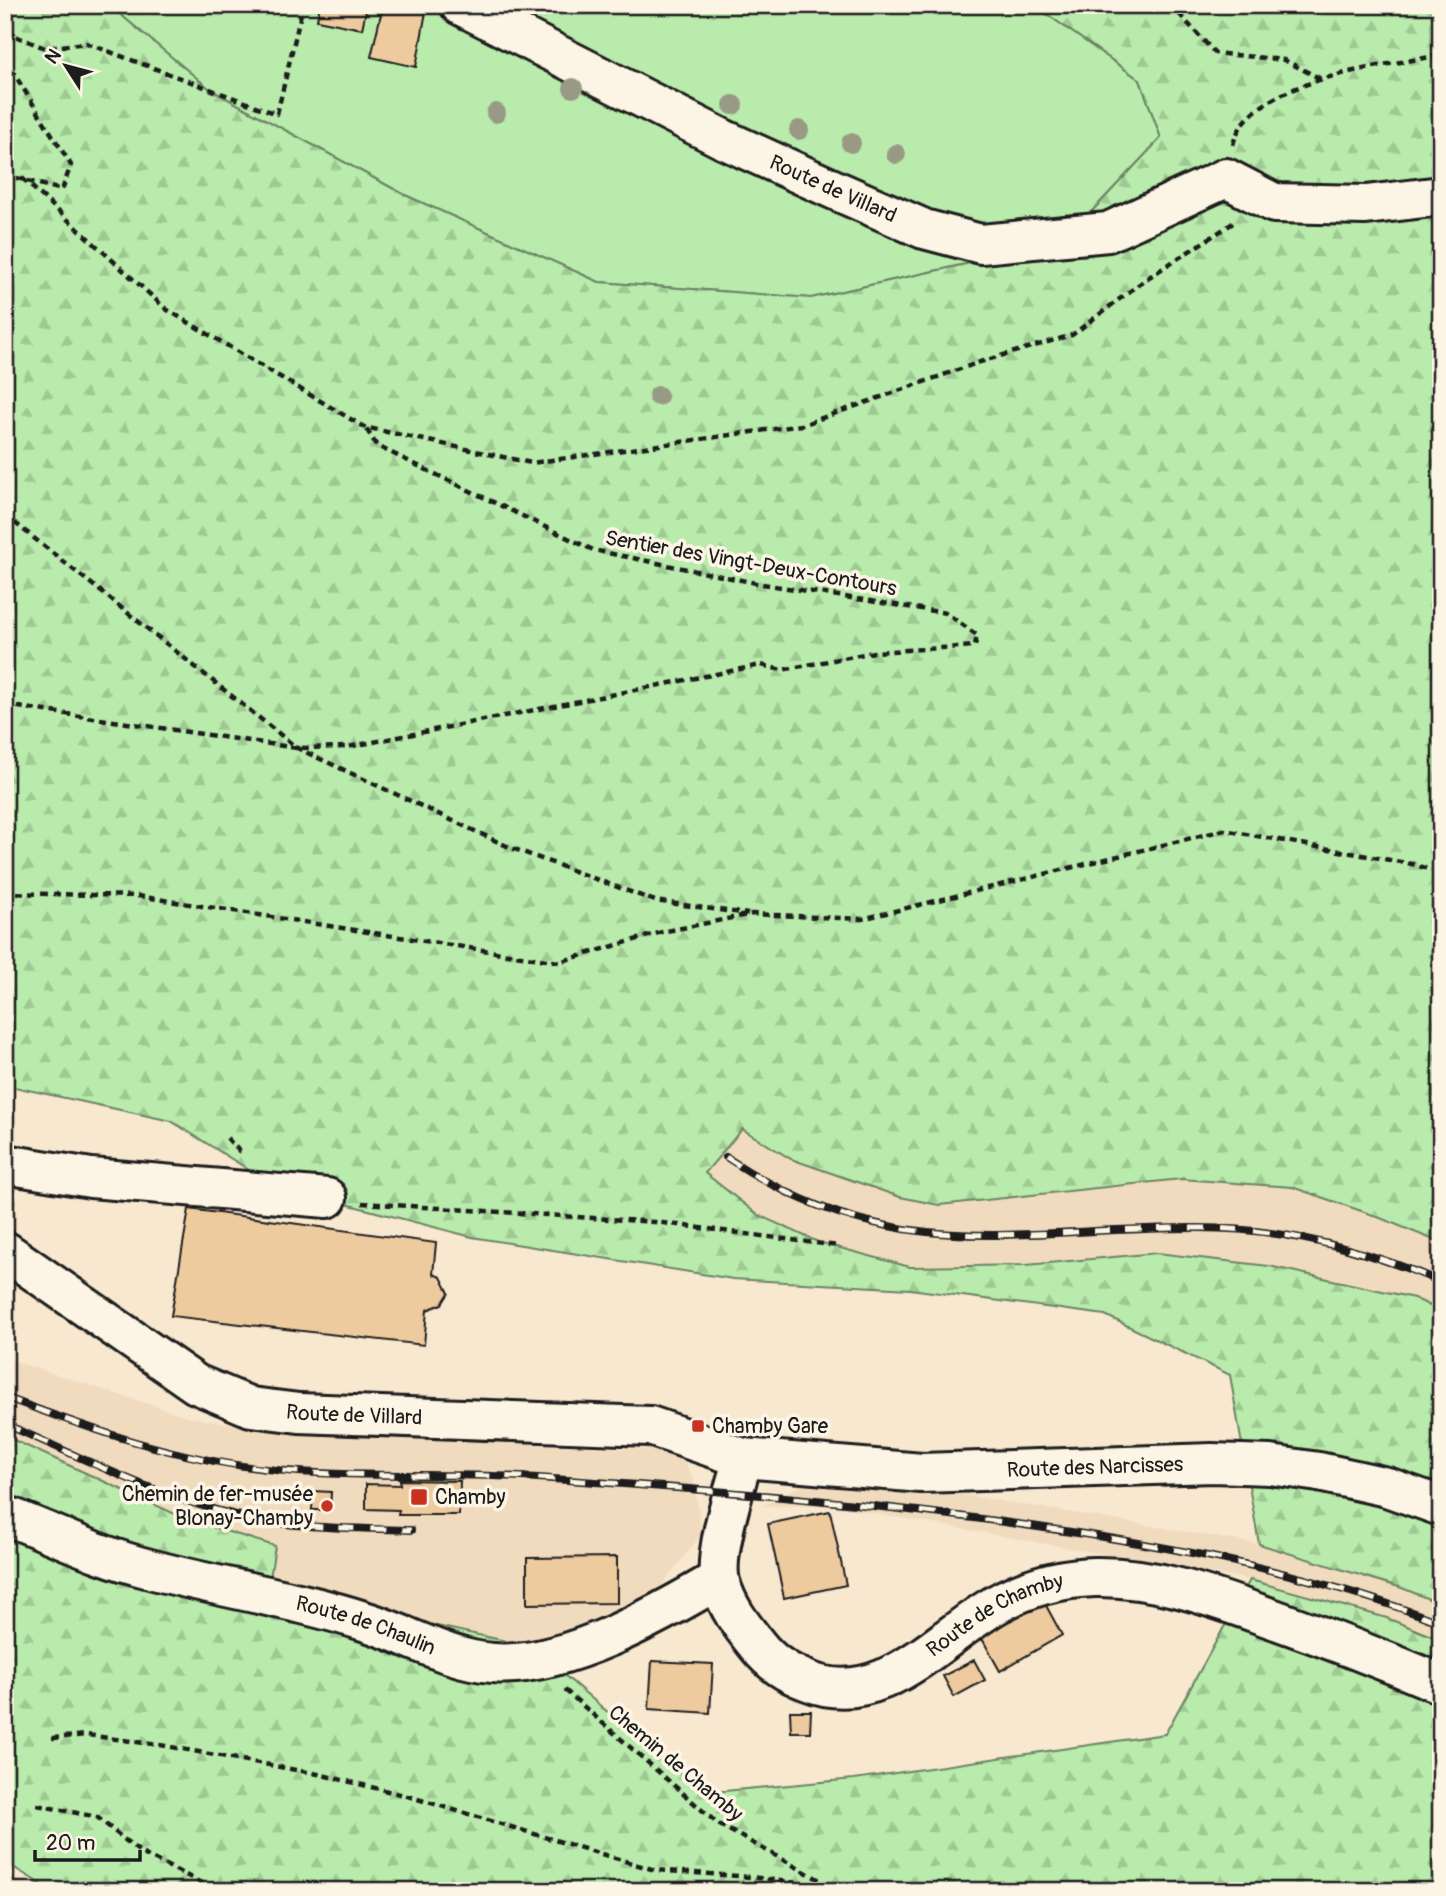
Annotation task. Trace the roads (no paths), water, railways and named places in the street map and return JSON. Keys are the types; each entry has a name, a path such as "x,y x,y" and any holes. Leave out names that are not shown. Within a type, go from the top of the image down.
{"street":[{"name":"Route de Villard","path":"460,5 723,139 810,179 924,229 981,244 1108,232 1226,178 1274,203 1366,205 1441,196"},
{"path":"5,1164 91,1178 327,1198"},
{"name":"Route de Villard","path":"5,1251 196,1384 251,1407 299,1413 650,1426 743,1458"},
{"name":"Route des Narcisses","path":"743,1458 922,1473 1212,1463 1270,1465 1319,1472 1387,1487 1441,1506"},
{"name":"Route de Chamby","path":"743,1458 726,1520 719,1579 734,1617 768,1660 792,1675 817,1685 848,1688 882,1681 923,1658 998,1604 1023,1591 1056,1582 1094,1577 1139,1579 1189,1590 1316,1634 1441,1684"},
{"name":"Route de Chaulin","path":"5,1515 146,1568 366,1621 443,1651 493,1663 550,1658 666,1611 719,1579"}],"railway":[{"path":"726,1157 787,1192 845,1215 901,1228 956,1234 1013,1235 1199,1228 1261,1232 1352,1250 1441,1282"},
{"path":"5,1397 133,1441 199,1458 266,1469 334,1474 504,1476 671,1488 872,1506 1071,1532 1259,1567 1351,1592 1441,1623"},
{"path":"5,1424 150,1488 240,1516 325,1527 411,1530"}],"place":[{"name":"Chamby Gare","path":"698,1426"},
{"name":"Chamby","path":"419,1497"},
{"name":"Chemin de fer-musée Blonay-Chamby","path":"327,1506"}]}
